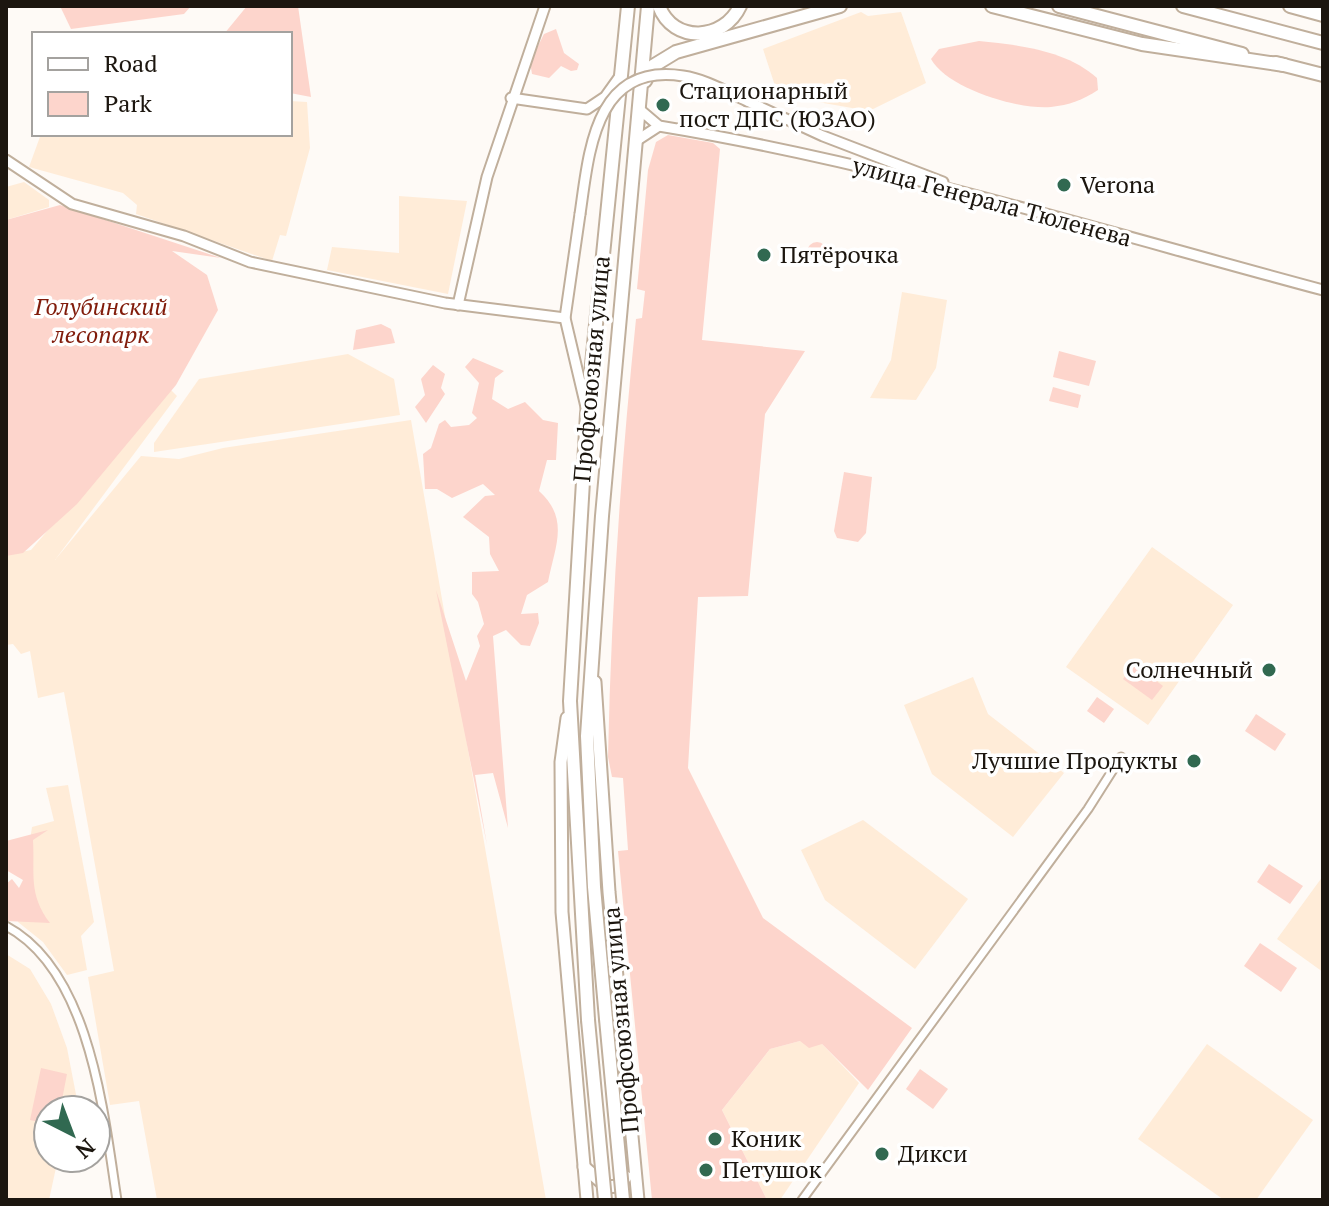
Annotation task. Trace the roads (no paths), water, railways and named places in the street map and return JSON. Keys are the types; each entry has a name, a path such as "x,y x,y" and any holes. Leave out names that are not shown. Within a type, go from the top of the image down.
{"main road":[{"name":"Профсоюзная улица","path":"587,1200 562,912 561,762 570,701 587,414 628,6"},
{"name":"Профсоюзная улица","path":"623,1200 594,887 587,736 591,649 648,6"},
{"path":"659,6 672,26 697,34 724,26 740,6"},
{"path":"640,102 653,66 676,52 840,6"},
{"path":"992,6 1142,44 1284,65"},
{"path":"1059,6 1323,75"},
{"path":"1183,6 1323,43"},
{"path":"1290,6 1323,15"},
{"name":"Профсоюзная улица","path":"591,649 610,904 638,1200"},
{"name":"Профсоюзная улица","path":"570,701 588,1020 605,1200"},
{"path":"583,1167 597,1182 607,1187 617,1186 625,1180 634,1153"}],"street":[{"path":"458,305 487,177 511,98 545,6"},
{"path":"511,98 587,109 605,97 620,76"},
{"path":"587,414 565,318 597,121 606,107 627,87 649,77 685,76 823,136 961,190"},
{"path":"636,141 659,126 640,102"},
{"name":"улица Генерала Тюленева","path":"659,126 814,154 961,190 1323,290"},
{"path":"6,160 72,204 184,236 250,262 458,305 565,318"},
{"path":"802,1200 1088,809 1121,757"},
{"path":"6,926 43,960 76,1011 91,1063 117,1200"}],"place":[{"name":"Стационарный пост ДПС (ЮЗАО)","path":"663,105"},
{"name":"Verona","path":"1064,185"},
{"name":"Пятёрочка","path":"764,255"},
{"name":"Солнечный","path":"1269,670"},
{"name":"Лучшие Продукты","path":"1194,761"},
{"name":"Коник","path":"715,1139"},
{"name":"Дикси","path":"882,1154"},
{"name":"Петушок","path":"706,1170"}],"park label":[{"name":"Голубинский лесопарк","path":"101,321"}]}
